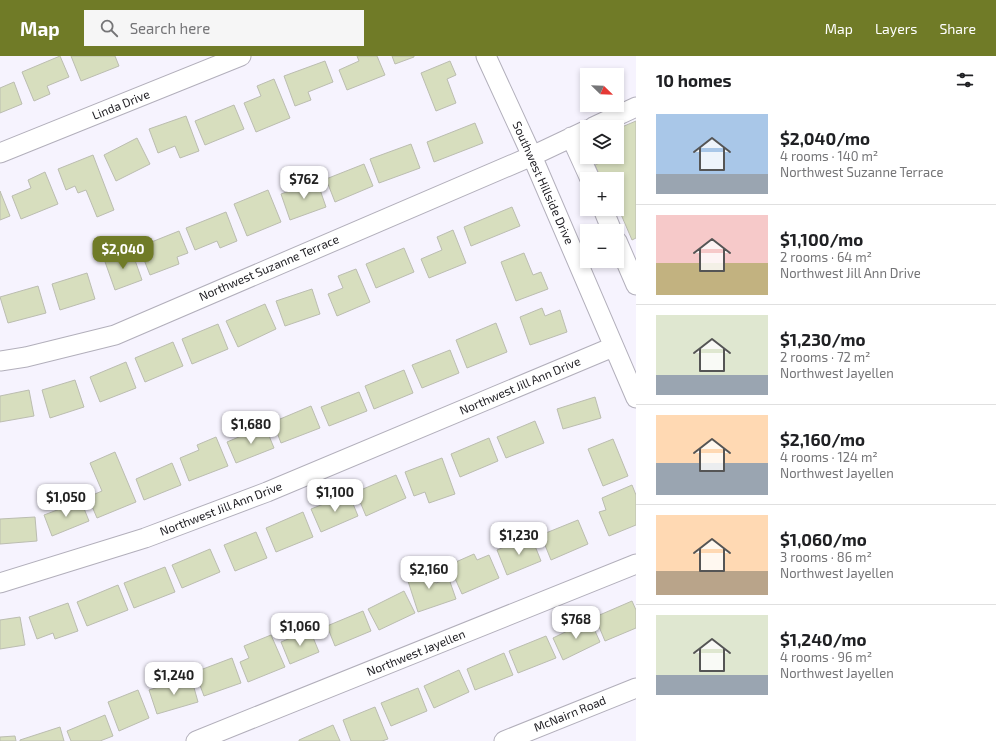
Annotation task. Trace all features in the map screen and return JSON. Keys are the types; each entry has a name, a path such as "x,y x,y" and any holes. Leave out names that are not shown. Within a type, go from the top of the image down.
{"street":[{"name":"Linda Drive","path":"0,153 241,56"},
{"name":"Southwest Hillside Drive","path":"486,56 532,156 636,398"},
{"path":"608,120 636,107"},
{"name":"Northwest Suzanne Terrace","path":"0,361 26,357 115,335 532,156 579,133"},
{"path":"579,133 588,172"},
{"path":"624,257 636,285"},
{"name":"Northwest Jill Ann Drive","path":"0,583 145,538 267,492 613,347"},
{"name":"Northwest Jayellen","path":"196,741 636,564"},
{"name":"McNairn Road","path":"504,741 636,688"}],"building":[{"path":"60,56 69,77 47,86 50,94 34,101 22,72"},
{"path":"71,56 115,56 119,66 81,81"},
{"path":"357,56 377,56 385,75 347,90 339,70 359,61"},
{"path":"392,56 414,56 414,57 395,64"},
{"path":"325,61 333,82 308,92 311,100 295,106 284,76"},
{"path":"450,61 456,75 447,79 456,103 436,111 421,73"},
{"path":"274,79 290,118 256,132 244,103 261,96 257,86"},
{"path":"14,82 22,104 0,113 0,88"},
{"path":"234,105 244,129 205,145 195,121"},
{"path":"186,116 199,151 180,158 175,146 158,153 149,129"},
{"path":"636,121 636,238 632,240 622,216 624,216 624,172 598,172 595,165 624,164 624,126"},
{"path":"475,123 483,143 434,162 427,142"},
{"path":"137,138 150,164 116,181 104,155"},
{"path":"411,144 420,168 379,183 370,159"},
{"path":"93,155 114,210 97,217 86,190 78,193 75,186 66,190 58,169"},
{"path":"364,164 373,186 335,202 326,179"},
{"path":"45,172 58,204 21,219 12,196 31,188 28,180"},
{"path":"317,181 326,207 290,220 281,194"},
{"path":"268,190 281,222 247,236 234,204"},
{"path":"0,191 10,216 0,220"},
{"path":"512,207 520,226 471,246 464,227"},
{"path":"226,212 237,241 220,248 217,241 195,250 186,228"},
{"path":"453,230 466,263 429,278 421,259 442,250 437,237"},
{"path":"179,231 188,253 177,257 179,264 150,275 139,247"},
{"path":"404,248 414,272 376,288 366,264"},
{"path":"131,249 142,280 115,290 104,259"},
{"path":"524,253 533,275 541,272 548,289 516,301 501,262"},
{"path":"356,269 370,302 337,316 328,294 343,288 338,276"},
{"path":"87,273 95,299 60,310 52,284"},
{"path":"38,286 46,313 8,323 0,297"},
{"path":"312,289 320,314 285,326 276,301"},
{"path":"265,304 276,329 238,347 226,321"},
{"path":"542,308 545,316 560,310 567,332 530,345 520,317"},
{"path":"496,323 507,352 467,368 456,340"},
{"path":"218,324 228,349 192,364 182,339"},
{"path":"173,342 183,366 145,382 135,358"},
{"path":"450,350 459,373 422,388 412,365"},
{"path":"126,362 136,388 100,402 90,377"},
{"path":"404,370 413,393 374,409 365,386"},
{"path":"75,380 84,407 50,418 42,390"},
{"path":"29,390 34,416 0,422 0,396"},
{"path":"359,392 367,411 329,426 321,407"},
{"path":"595,397 601,418 563,429 557,409"},
{"path":"311,406 320,428 281,443 273,422"},
{"path":"535,421 544,443 506,458 497,437"},
{"path":"265,426 274,448 236,463 227,442"},
{"path":"216,437 228,466 189,481 180,458 199,450 197,445"},
{"path":"489,438 498,461 460,477 451,454"},
{"path":"613,439 628,476 603,486 588,449"},
{"path":"115,452 136,502 97,518 88,497 102,491 90,463"},
{"path":"442,458 455,494 429,503 425,492 414,496 405,472"},
{"path":"172,463 181,485 144,500 136,479"},
{"path":"396,475 406,498 366,516 356,492"},
{"path":"632,485 636,495 636,525 609,536 599,512 606,510 602,498"},
{"path":"349,494 358,516 321,532 311,509"},
{"path":"81,501 89,521 52,536 44,515"},
{"path":"303,512 313,537 276,552 266,528"},
{"path":"35,517 37,541 0,544 0,519"},
{"path":"578,520 588,544 551,560 541,535"},
{"path":"256,532 267,558 235,571 224,545"},
{"path":"531,536 541,561 507,575 497,550"},
{"path":"210,549 220,572 182,588 172,565"},
{"path":"474,554 477,560 489,555 499,578 462,594 449,565"},
{"path":"165,567 175,592 134,608 124,583"},
{"path":"431,567 436,583 449,579 456,599 418,612 406,575"},
{"path":"118,585 128,610 87,626 77,602"},
{"path":"404,591 415,613 379,630 368,609"},
{"path":"632,601 636,610 636,628 605,641 595,617"},
{"path":"68,603 78,631 55,639 53,633 37,639 29,617"},
{"path":"363,611 371,631 335,646 327,626"},
{"path":"20,617 25,645 0,649 0,620"},
{"path":"590,620 600,642 563,660 553,638"},
{"path":"310,630 319,652 290,664 281,642"},
{"path":"271,635 285,667 248,682 240,662 249,658 244,646"},
{"path":"546,636 556,658 518,673 509,651"},
{"path":"504,653 513,675 475,690 467,669"},
{"path":"232,658 241,683 204,696 195,672"},
{"path":"459,670 469,692 434,708 424,686"},
{"path":"191,677 198,702 157,714 149,690"},
{"path":"418,688 427,711 391,726 381,703"},
{"path":"138,690 149,718 119,731 108,702"},
{"path":"375,707 388,739 382,741 351,741 343,720"},
{"path":"105,715 113,736 100,741 71,741 67,731"},
{"path":"333,725 340,741 299,741 299,740"},
{"path":"60,727 64,741 20,741 20,740"},
{"path":"15,736 16,741 0,741 0,737"}]}
